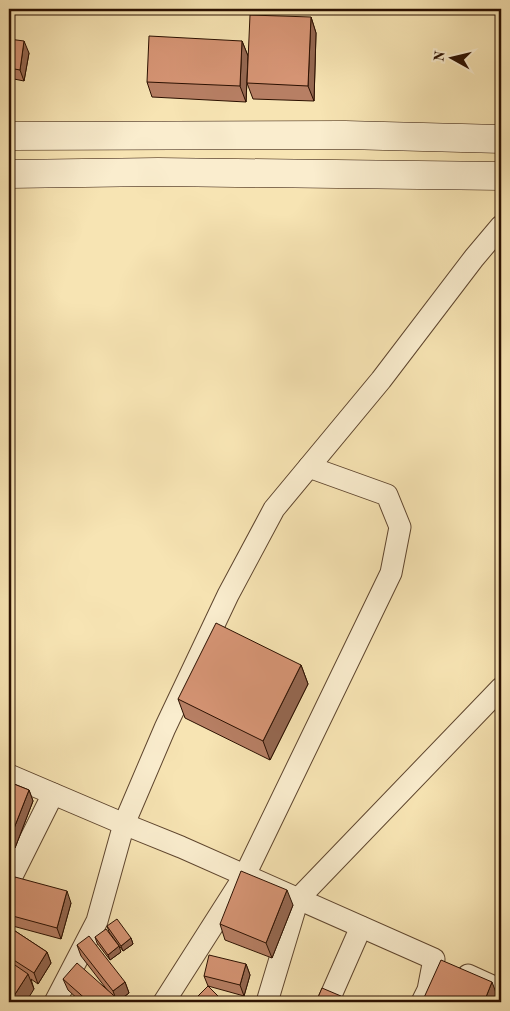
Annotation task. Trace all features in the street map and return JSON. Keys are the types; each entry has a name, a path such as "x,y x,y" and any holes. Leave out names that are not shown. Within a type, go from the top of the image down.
{"main road":[{"path":"9,136 345,135 501,139"},
{"path":"9,174 158,172 501,176"}],"street":[{"path":"55,1002 97,921 124,824 164,728 228,595 274,509 381,380 474,258 501,226"},
{"path":"164,1002 245,875 391,573 400,527 387,495 309,467"},
{"path":"267,1002 298,899 501,688"},
{"path":"9,775 181,847 434,958 501,990"},
{"path":"9,882 54,794"},
{"path":"328,1002 361,926"},
{"path":"422,1002 428,990 434,958"}],"building":[{"path":"250,15 311,17 308,86 247,83"},
{"path":"149,36 242,41 240,86 147,82"},
{"path":"9,39 24,41 20,70 9,68"},
{"path":"216,623 301,665 263,741 178,699"},
{"path":"9,782 29,790 11,836 9,836"},
{"path":"241,871 287,890 266,943 220,924"},
{"path":"15,877 67,891 57,928 9,915 9,901"},
{"path":"117,919 131,938 121,946 107,926"},
{"path":"9,927 47,952 34,973 9,957"},
{"path":"106,929 119,946 108,955 95,937"},
{"path":"89,936 125,982 113,991 77,945"},
{"path":"209,955 246,964 240,985 204,976"},
{"path":"441,960 492,982 484,1002 422,1002"},
{"path":"9,961 28,974 10,1002 9,1002"},
{"path":"77,963 121,1002 89,1002 63,979"},
{"path":"208,986 224,1002 192,1002"},
{"path":"322,988 355,1002 316,1002"}]}
